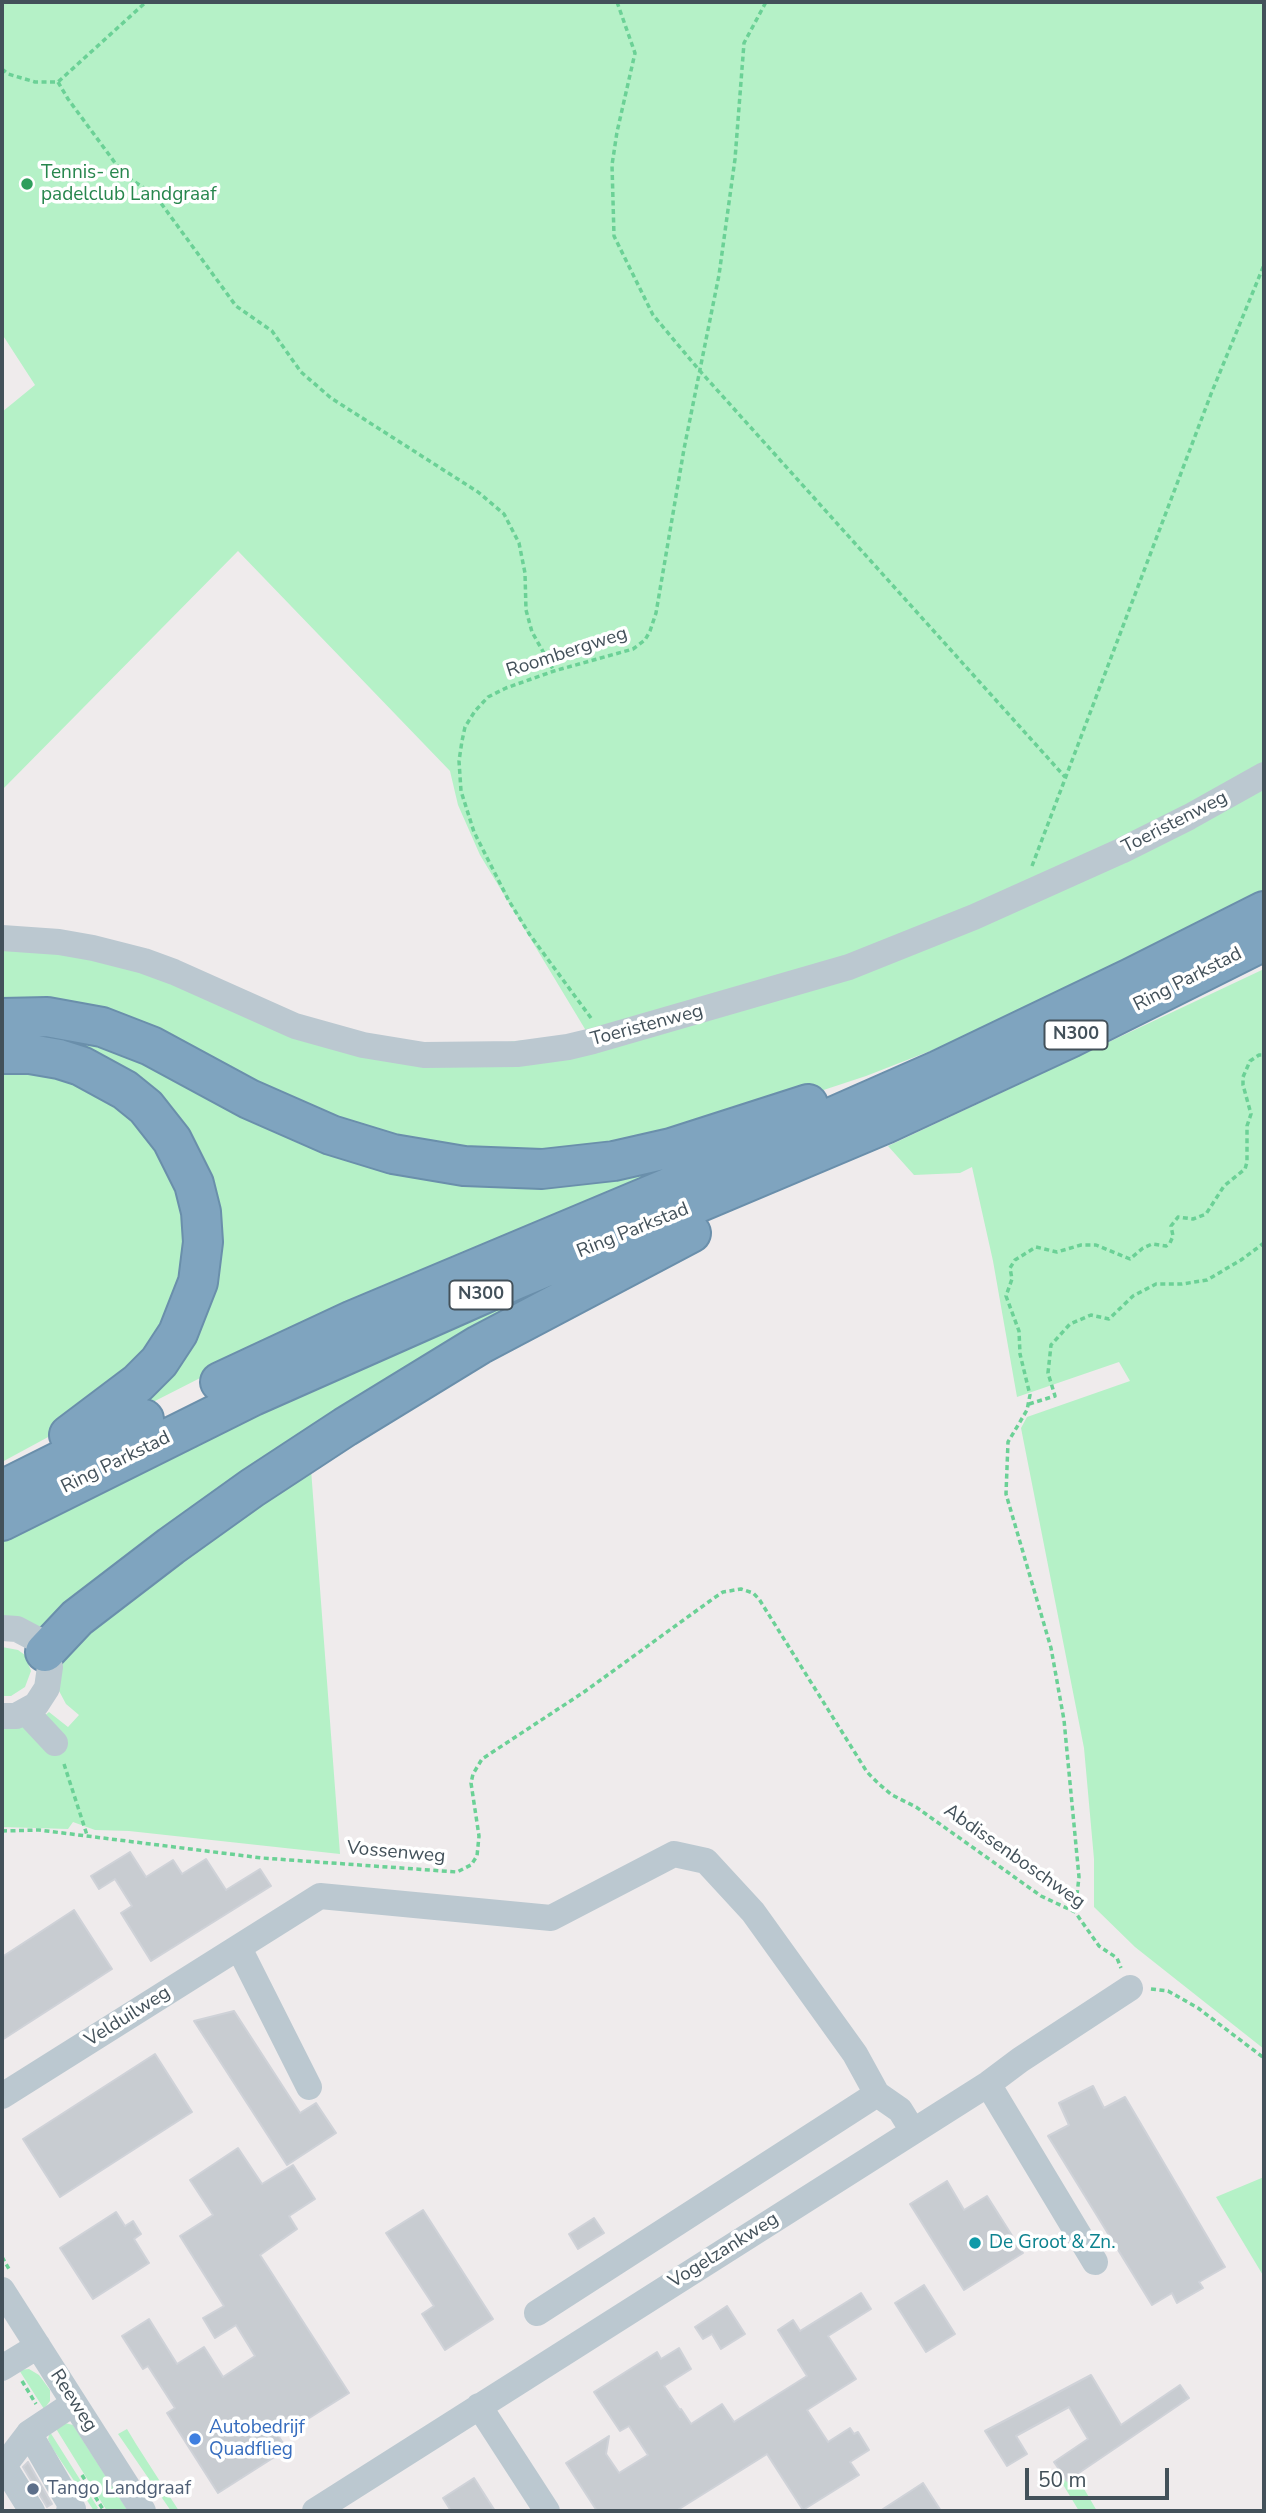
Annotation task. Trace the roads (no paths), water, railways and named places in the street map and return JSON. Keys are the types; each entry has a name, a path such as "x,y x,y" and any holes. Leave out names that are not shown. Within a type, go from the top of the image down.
{"highway":[{"name":"Ring Parkstad","path":"2,1490 230,1377 353,1320 739,1158 939,1070 1264,911"},
{"name":"Ring Parkstad","path":"2,1521 277,1385 515,1280 885,1124 1070,1038 1264,941"},
{"name":"N300","path":"2,1018 47,1017 102,1027 151,1046 249,1099 331,1135 393,1154 464,1166 542,1169 614,1161 671,1148 792,1109 939,1070"},
{"path":"2,1054 30,1054 81,1066 125,1090 146,1107 172,1140 188,1170 198,1198 203,1242 198,1282 190,1308 178,1334 159,1362 118,1400 2,1482"},
{"name":"N300","path":"45,1652 77,1618 172,1546 252,1488 387,1400 479,1345 700,1228 885,1124"}],"street":[{"name":"Toeristenweg","path":"2,938 59,942 144,961 295,1026 334,1038 424,1055 517,1054 568,1047 849,967 1019,897 1155,834 1264,775"},
{"path":"2,1628 17,1629 36,1639 45,1652 50,1667 47,1688 36,1705 14,1714"},
{"path":"14,1714 55,1743"},
{"name":"Velduilweg","path":"2,2096 320,1896 551,1918 674,1854 706,1861 752,1912 855,2054 877,2094"},
{"path":"246,1943 309,2087"},
{"name":"Vogelzankweg","path":"315,2511 988,2084 1130,1988"},
{"path":"988,2084 1095,2262"},
{"path":"537,2314 877,2094 900,2110 913,2131"},
{"name":"Reeweg","path":"2,2290 143,2511"},
{"path":"2,2368 38,2346"},
{"path":"32,2511 4,2466 29,2433 75,2403"},
{"path":"479,2406 547,2511"},
{"path":"29,2433 73,2509 69,2511"}],"place":[{"name":"Tennis- en padelclub Landgraaf","path":"27,184"},
{"name":"De Groot & Zn.","path":"975,2243"},
{"name":"Autobedrijf Quadflieg","path":"195,2439"},
{"name":"Tango Landgraaf","path":"33,2489"}]}
